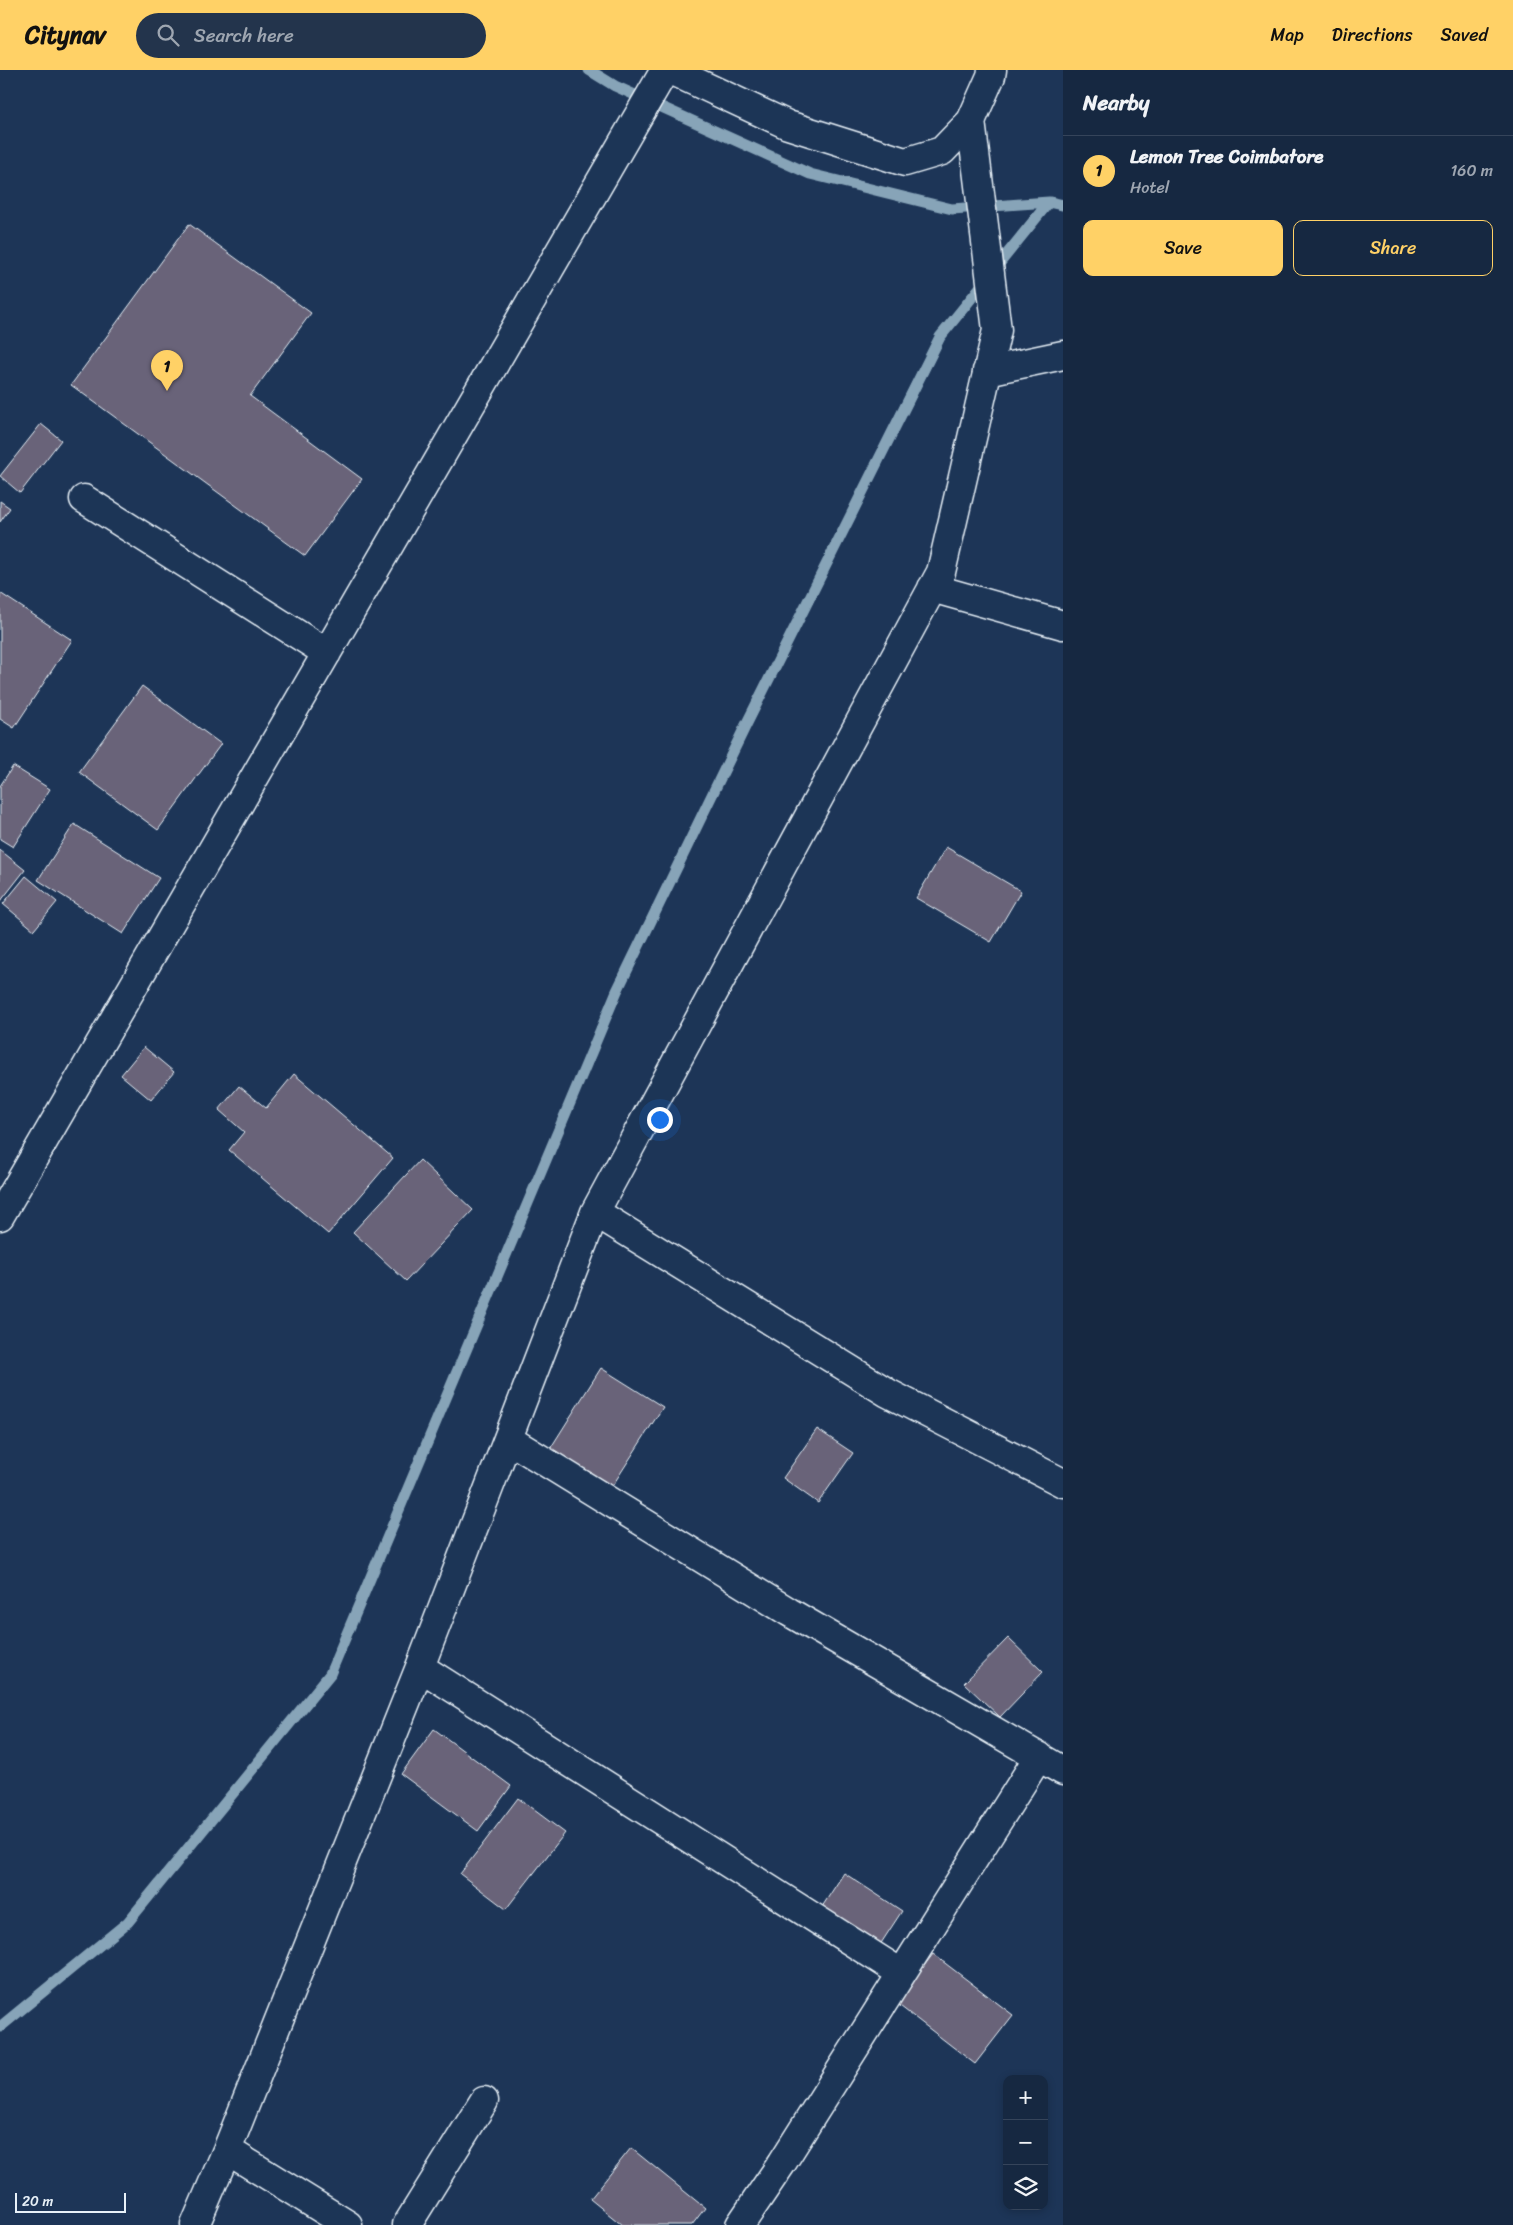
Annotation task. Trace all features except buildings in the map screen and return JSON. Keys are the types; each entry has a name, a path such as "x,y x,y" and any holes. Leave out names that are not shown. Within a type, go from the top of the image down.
{"street":[{"path":"0,1216 638,116 664,75 788,125 905,162 942,151 971,121 992,70"},
{"path":"195,2225 227,2150 420,1667 594,1212 941,572 997,330 971,121"},
{"path":"987,371 1063,354"},
{"path":"84,499 327,653"},
{"path":"932,588 1063,625"},
{"path":"594,1212 888,1393 1063,1484"},
{"path":"508,1439 789,1612 1063,1771"},
{"path":"420,1667 901,1973"},
{"path":"740,2225 782,2163 1039,1756"},
{"path":"407,2225 484,2101"},
{"path":"227,2150 348,2225"}],"waterway":[{"path":"589,70 615,86 810,174 952,209 1049,202"},
{"path":"0,2027 128,1922 330,1674 617,991 744,729 940,337 1049,202 1063,205"}],"place":[{"name":"Lemon Tree Coimbatore","path":"167,391"}]}
